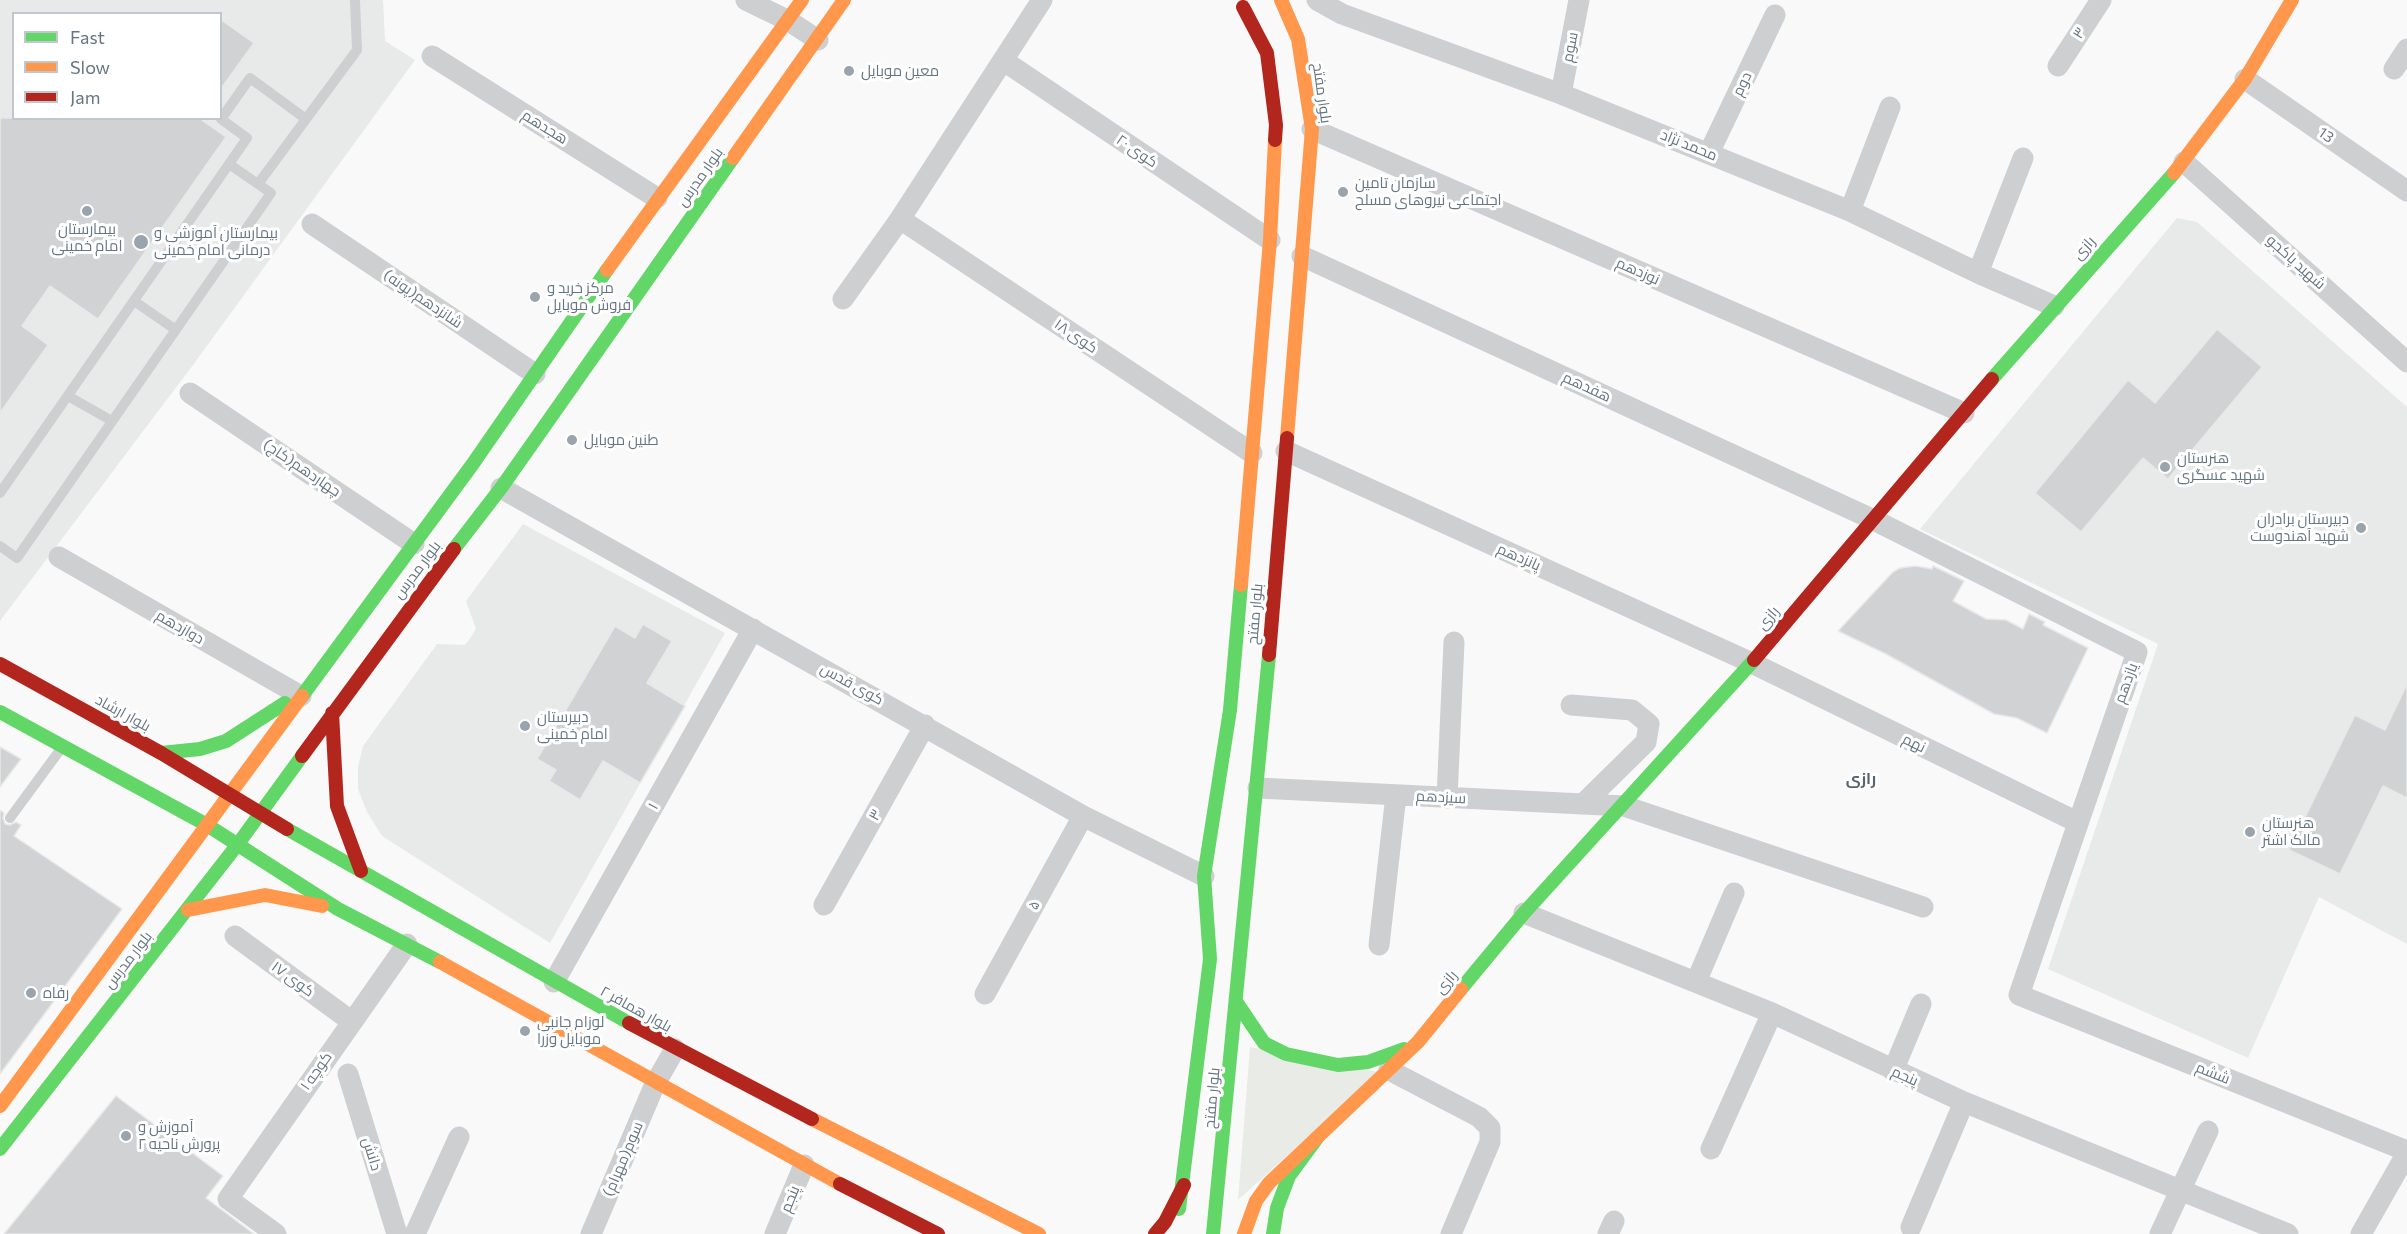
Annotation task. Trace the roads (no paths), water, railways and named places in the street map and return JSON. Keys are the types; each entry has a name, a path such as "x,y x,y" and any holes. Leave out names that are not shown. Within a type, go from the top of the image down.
{"main road":[{"name":"بلوار مدرس","path":"0,1106 414,544 489,478 535,374 657,198 789,21 802,0"},
{"name":"بلوار مدرس","path":"0,1149 238,844 332,713 489,478 818,40 844,0"},
{"path":"1239,3 1263,9 1280,0"},
{"name":"بلوار مفتح","path":"1174,1234 1184,1185 1210,959 1204,876 1230,710 1262,537 1286,451 1312,129 1298,39 1280,0"},
{"name":"رازی","path":"1244,1234 1256,1201 1269,1183 1418,1042 1524,913 1752,663 2054,306 2184,162 2245,79 2292,0"},
{"name":"بلوار مفتح","path":"1213,1234 1218,1203 1258,788 1262,537 1252,453 1270,240 1276,125 1267,53 1239,3"},
{"name":"بلوار ارشاد","path":"0,664 161,753 228,795"},
{"path":"161,753 200,749 226,741 278,705 301,696"},
{"path":"0,712 207,825 338,909 407,944 917,1229 938,1234"},
{"path":"332,713 337,806 361,871"},
{"name":"بلوار همافر ۲","path":"228,795 675,1049 1039,1234"},
{"path":"188,910 265,895 338,909"},
{"path":"1238,1003 1250,1026 1264,1043 1286,1054 1311,1060 1338,1065 1368,1062 1390,1056 1418,1042"},
{"path":"1273,1234 1277,1208 1289,1176 1317,1138"},
{"path":"1155,1234 1165,1222 1184,1185"},
{"path":"1181,1202 1196,1215 1218,1203"}],"street":[{"path":"746,0 789,21 818,40"},
{"path":"843,299 900,219 1042,0"},
{"name":"محمد نژاد","path":"1317,0 1342,14 1561,94 1850,211 1978,273 2054,306"},
{"name":"سوم","path":"1561,94 1580,0"},
{"name":"۳","path":"2058,66 2101,0"},
{"name":"دوم","path":"1709,153 1775,15"},
{"path":"2394,69 2407,49"},
{"name":"هجدهم","path":"432,56 657,198"},
{"name":"کوی ۲۰","path":"1004,61 1270,240"},
{"name":"13","path":"2245,79 2407,191"},
{"path":"1850,211 1890,107"},
{"name":"نوزدهم","path":"1312,129 1965,413"},
{"path":"1978,273 2023,158"},
{"name":"شهید پاکجو","path":"2184,162 2407,362"},
{"name":"کوی ۱۸","path":"900,219 1252,453"},
{"name":"شانزدهم(پونه)","path":"312,224 535,374"},
{"name":"هفدهم","path":"1302,256 1872,519"},
{"name":"چهاردهم(کاج)","path":"190,393 414,544"},
{"name":"پانزدهم","path":"1286,451 1752,663"},
{"name":"کوی قدس","path":"489,478 1083,816 1204,876"},
{"name":"یازدهم","path":"1872,519 2138,652 2076,822 2019,995"},
{"name":"دوازدهم","path":"60,557 301,696"},
{"name":"۱","path":"554,982 753,629"},
{"path":"1447,798 1454,642"},
{"name":"نهم","path":"1752,663 2076,822"},
{"path":"1571,705 1632,710 1649,724 1646,742 1583,804"},
{"name":"۳","path":"824,905 925,725"},
{"name":"سیزدهم","path":"1258,788 1624,806 1923,907"},
{"path":"1379,945 1396,795"},
{"name":"۵","path":"985,994 1083,816"},
{"path":"1696,982 1734,893"},
{"name":"پنجم","path":"1524,913 1772,1013 1964,1102 2288,1234"},
{"name":"کوی ۱۷","path":"235,936 351,1021"},
{"name":"کوچه ۱","path":"276,1234 228,1199 407,944"},
{"name":"ششم","path":"2019,995 2407,1152"},
{"path":"1893,1071 1921,1004"},
{"path":"1711,1149 1772,1013"},
{"name":"سوم(مهرام)","path":"591,1234 655,1084 675,1049"},
{"path":"1389,1070 1479,1117 1490,1128 1490,1142 1451,1234"},
{"name":"دانش","path":"348,1074 397,1234"},
{"path":"1911,1227 1964,1102"},
{"path":"2160,1234 2178,1191 2208,1131"},
{"path":"415,1234 459,1137"},
{"path":"2361,1234 2407,1152"},
{"name":"پنجم","path":"775,1234 804,1165"}],"lane":[{"path":"258,184 357,50 355,0"},
{"path":"222,118 250,78 306,119"},
{"path":"0,493 247,138 222,120"},
{"path":"0,546 16,558 271,193 229,164"},
{"path":"134,301 176,330"},
{"path":"68,396 112,421"},
{"path":"10,818 63,746"}],"place":[{"name":"معین موبایل","path":"849,71"},
{"name":"سازمان تامین اجتماعی نیروهای مسلح","path":"1343,192"},
{"name":"بیمارستان امام خمینی","path":"87,211"},
{"name":"بیمارستان آموزشی و درمانی امام خمینی","path":"141,242"},
{"name":"مرکز خرید و فروش موبایل","path":"535,297"},
{"name":"طنین موبایل","path":"572,440"},
{"name":"هنرستان شهید عسگری","path":"2165,467"},
{"name":"دبیرستان برادران شهید آهندوست","path":"2361,528"},
{"name":"دبیرستان امام خمینی","path":"525,726"},
{"name":"هنرستان مالک اشتر","path":"2250,832"},
{"name":"رفاه","path":"31,993"},
{"name":"لوزام جانبی موبایل وزرا","path":"525,1031"},
{"name":"آموزش و پرورش ناحیه ۲","path":"126,1136"}],"district":[{"name":"رازی","path":"1861,779"}]}
